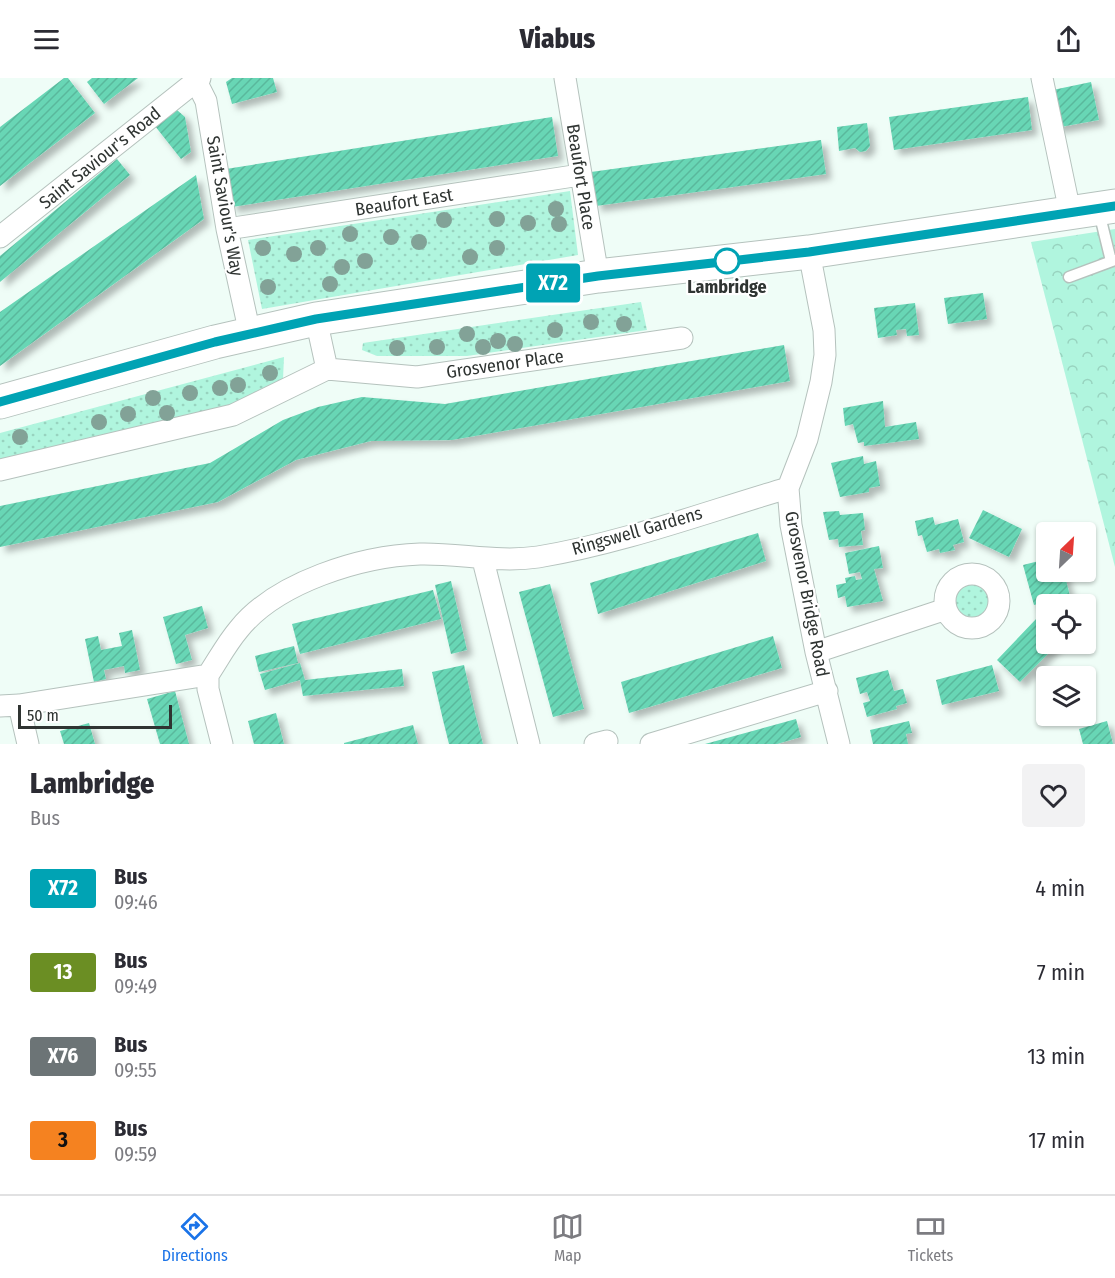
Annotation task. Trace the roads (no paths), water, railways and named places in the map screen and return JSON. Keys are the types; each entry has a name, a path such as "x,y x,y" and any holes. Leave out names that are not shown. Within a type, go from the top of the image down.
{"highway":[{"path":"0,402 250,334 316,319 598,276 809,252 1095,209"}],"street":[{"name":"Beaufort Place","path":"565,78 598,276"},
{"path":"1042,78 1095,209"},
{"name":"Saint Saviour's Way","path":"189,82 206,101 227,229 250,334"},
{"name":"Saint Saviour's Road","path":"0,237 189,82"},
{"name":"Beaufort East","path":"227,229 580,175"},
{"name":"Grosvenor Bridge Road","path":"809,252 824,330 825,355 807,440 788,488 791,525 816,652 839,744"},
{"path":"316,319 327,369"},
{"name":"Grosvenor Place","path":"0,470 233,414 263,402 299,381 327,369 417,377 682,338"},
{"name":"Ringswell Gardens","path":"208,675 239,629 260,609 304,582 357,562 420,554 483,560 535,557 575,550 788,488"},
{"path":"483,560 529,744"},
{"path":"816,652 946,609"},
{"path":"28,744 10,705 208,675 208,689 222,744"},
{"name":"Grosvenor Bridge Road","path":"651,744 826,691"}],"lane":[{"path":"1069,277 1113,261 1095,209"}],"place":[{"name":"Lambridge","path":"727,261"}]}
